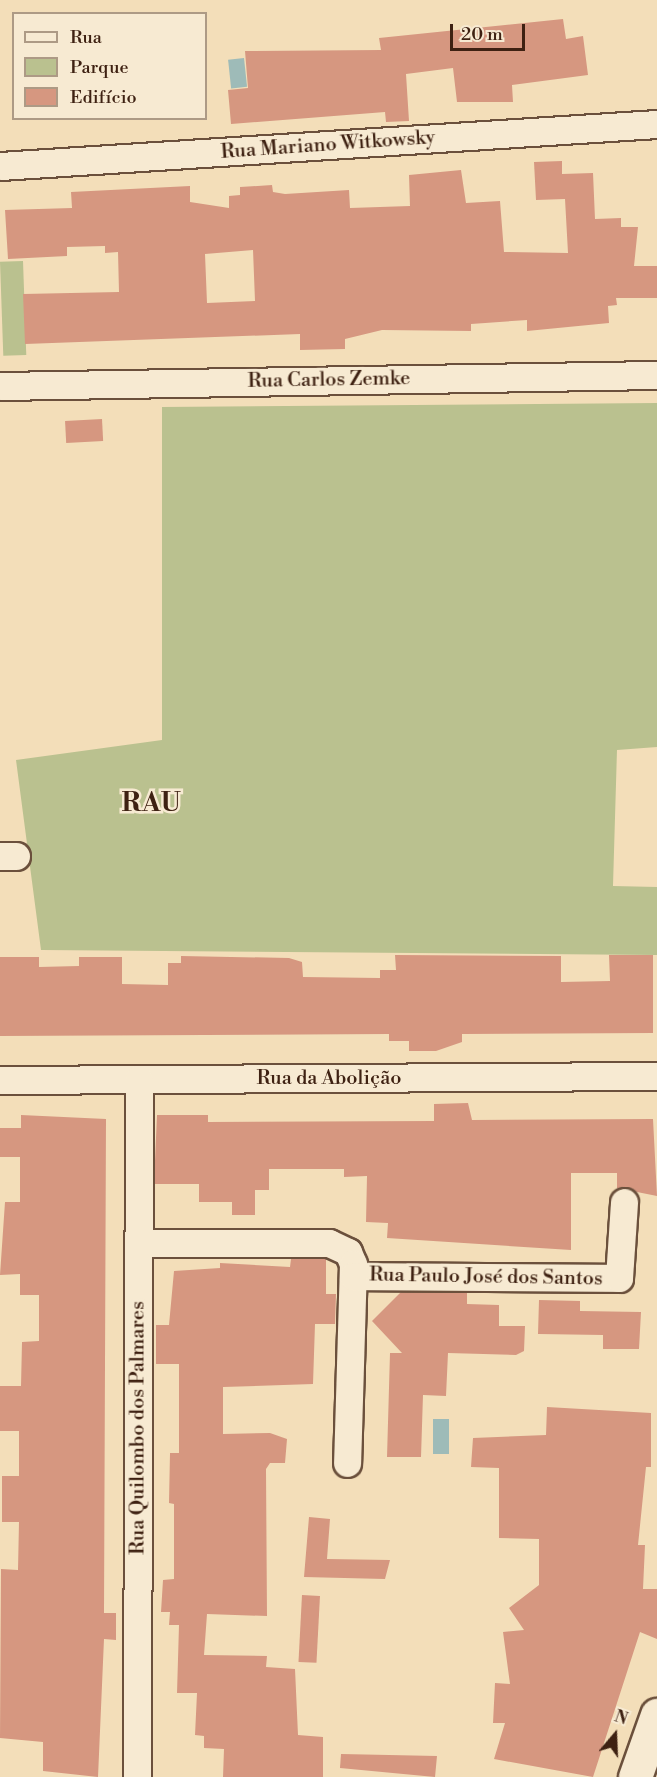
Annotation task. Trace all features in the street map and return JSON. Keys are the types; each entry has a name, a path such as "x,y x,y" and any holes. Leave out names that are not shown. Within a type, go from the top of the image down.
{"street":[{"name":"Rua Mariano Witkowsky","path":"0,166 657,124"},
{"name":"Rua Carlos Zemke","path":"0,386 657,375"},
{"name":"Rua da Abolição","path":"0,1080 657,1076"},
{"name":"Rua Quilombo dos Palmares","path":"137,1777 139,1079"},
{"name":"Rua Paulo José dos Santos","path":"352,1276 619,1278 624,1202"},
{"path":"138,1243 329,1243 348,1252 352,1276 347,1463"},
{"path":"635,1777 657,1715"}],"green space":[{"path":"23,261 26,355 3,356 0,262"},
{"path":"657,403 657,747 617,750 613,886 657,887 657,955 41,950 16,760 162,740 162,407"}],"water":[{"path":"244,58 247,87 231,89 228,60"},
{"path":"433,1419 449,1419 449,1454 433,1454"}],"building":[{"path":"563,19 566,39 583,36 588,75 512,85 513,102 457,102 453,68 406,74 409,121 386,122 385,112 231,124 228,90 248,88 245,51 381,50 379,38"},
{"path":"562,161 562,174 593,173 595,219 621,218 621,227 638,227 634,266 657,266 657,298 616,298 617,305 608,306 609,323 527,331 527,320 471,324 471,331 382,330 345,339 345,349 300,350 300,334 25,344 23,294 119,292 118,252 105,253 105,246 67,247 67,256 8,259 5,210 72,208 71,192 190,186 190,202 229,208 229,196 240,195 240,187 272,185 273,192 285,194 349,190 350,208 410,206 409,175 461,170 466,203 500,201 504,252 568,253 565,199 536,200 534,162","holes":["253,250 255,301 207,303 205,254"]},
{"path":"102,419 103,441 66,443 65,421"},
{"path":"395,955 561,956 561,982 610,981 609,955 653,955 653,1033 462,1034 462,1042 436,1051 409,1051 409,1041 389,1041 389,1034 0,1036 0,957 39,957 39,967 79,966 79,957 122,957 122,984 168,985 168,963 181,963 181,956 289,958 302,962 303,977 380,978 380,970 396,970"},
{"path":"468,1103 472,1120 653,1119 657,1196 617,1188 617,1173 571,1173 571,1250 387,1238 388,1223 366,1222 367,1176 344,1177 344,1169 269,1169 269,1190 255,1190 255,1215 232,1215 232,1202 199,1202 199,1184 154,1184 157,1115 208,1115 208,1122 434,1121 434,1104"},
{"path":"21,1115 106,1119 104,1613 116,1613 116,1640 104,1639 98,1777 43,1771 43,1742 0,1738 1,1569 18,1570 19,1522 2,1522 2,1476 19,1476 19,1431 0,1431 0,1386 21,1386 22,1342 39,1341 39,1295 20,1295 20,1274 0,1275 5,1202 20,1202 20,1157 0,1157 0,1128 21,1128"},
{"path":"291,1259 326,1259 326,1294 336,1294 335,1324 315,1324 313,1384 223,1387 223,1434 270,1433 287,1439 285,1463 270,1463 266,1469 267,1616 207,1614 204,1655 267,1656 266,1667 295,1669 298,1735 323,1737 323,1777 223,1777 224,1749 204,1748 204,1736 195,1735 197,1693 177,1693 179,1625 169,1625 170,1612 161,1612 163,1580 174,1579 174,1504 169,1503 170,1453 179,1453 179,1364 156,1364 156,1325 169,1325 174,1271 220,1268 220,1263 290,1267"},
{"path":"401,1292 467,1293 467,1304 499,1305 499,1326 525,1326 524,1351 516,1355 448,1353 446,1396 423,1395 421,1457 387,1457 390,1353 402,1353 372,1321"},
{"path":"539,1300 580,1301 580,1311 641,1312 639,1349 603,1349 603,1335 538,1334"},
{"path":"547,1407 651,1413 651,1467 646,1467 638,1545 645,1545 643,1589 657,1589 657,1639 640,1632 593,1777 494,1759 505,1723 493,1723 495,1683 510,1684 503,1632 524,1630 509,1608 539,1585 539,1539 499,1538 499,1468 471,1467 473,1438 546,1435"},
{"path":"309,1517 330,1519 327,1559 390,1560 385,1579 304,1577"},
{"path":"302,1595 320,1596 316,1663 298,1662"},
{"path":"341,1754 437,1756 435,1777 340,1768"}],"district":[{"name":"RAU","path":"152,804"}]}
